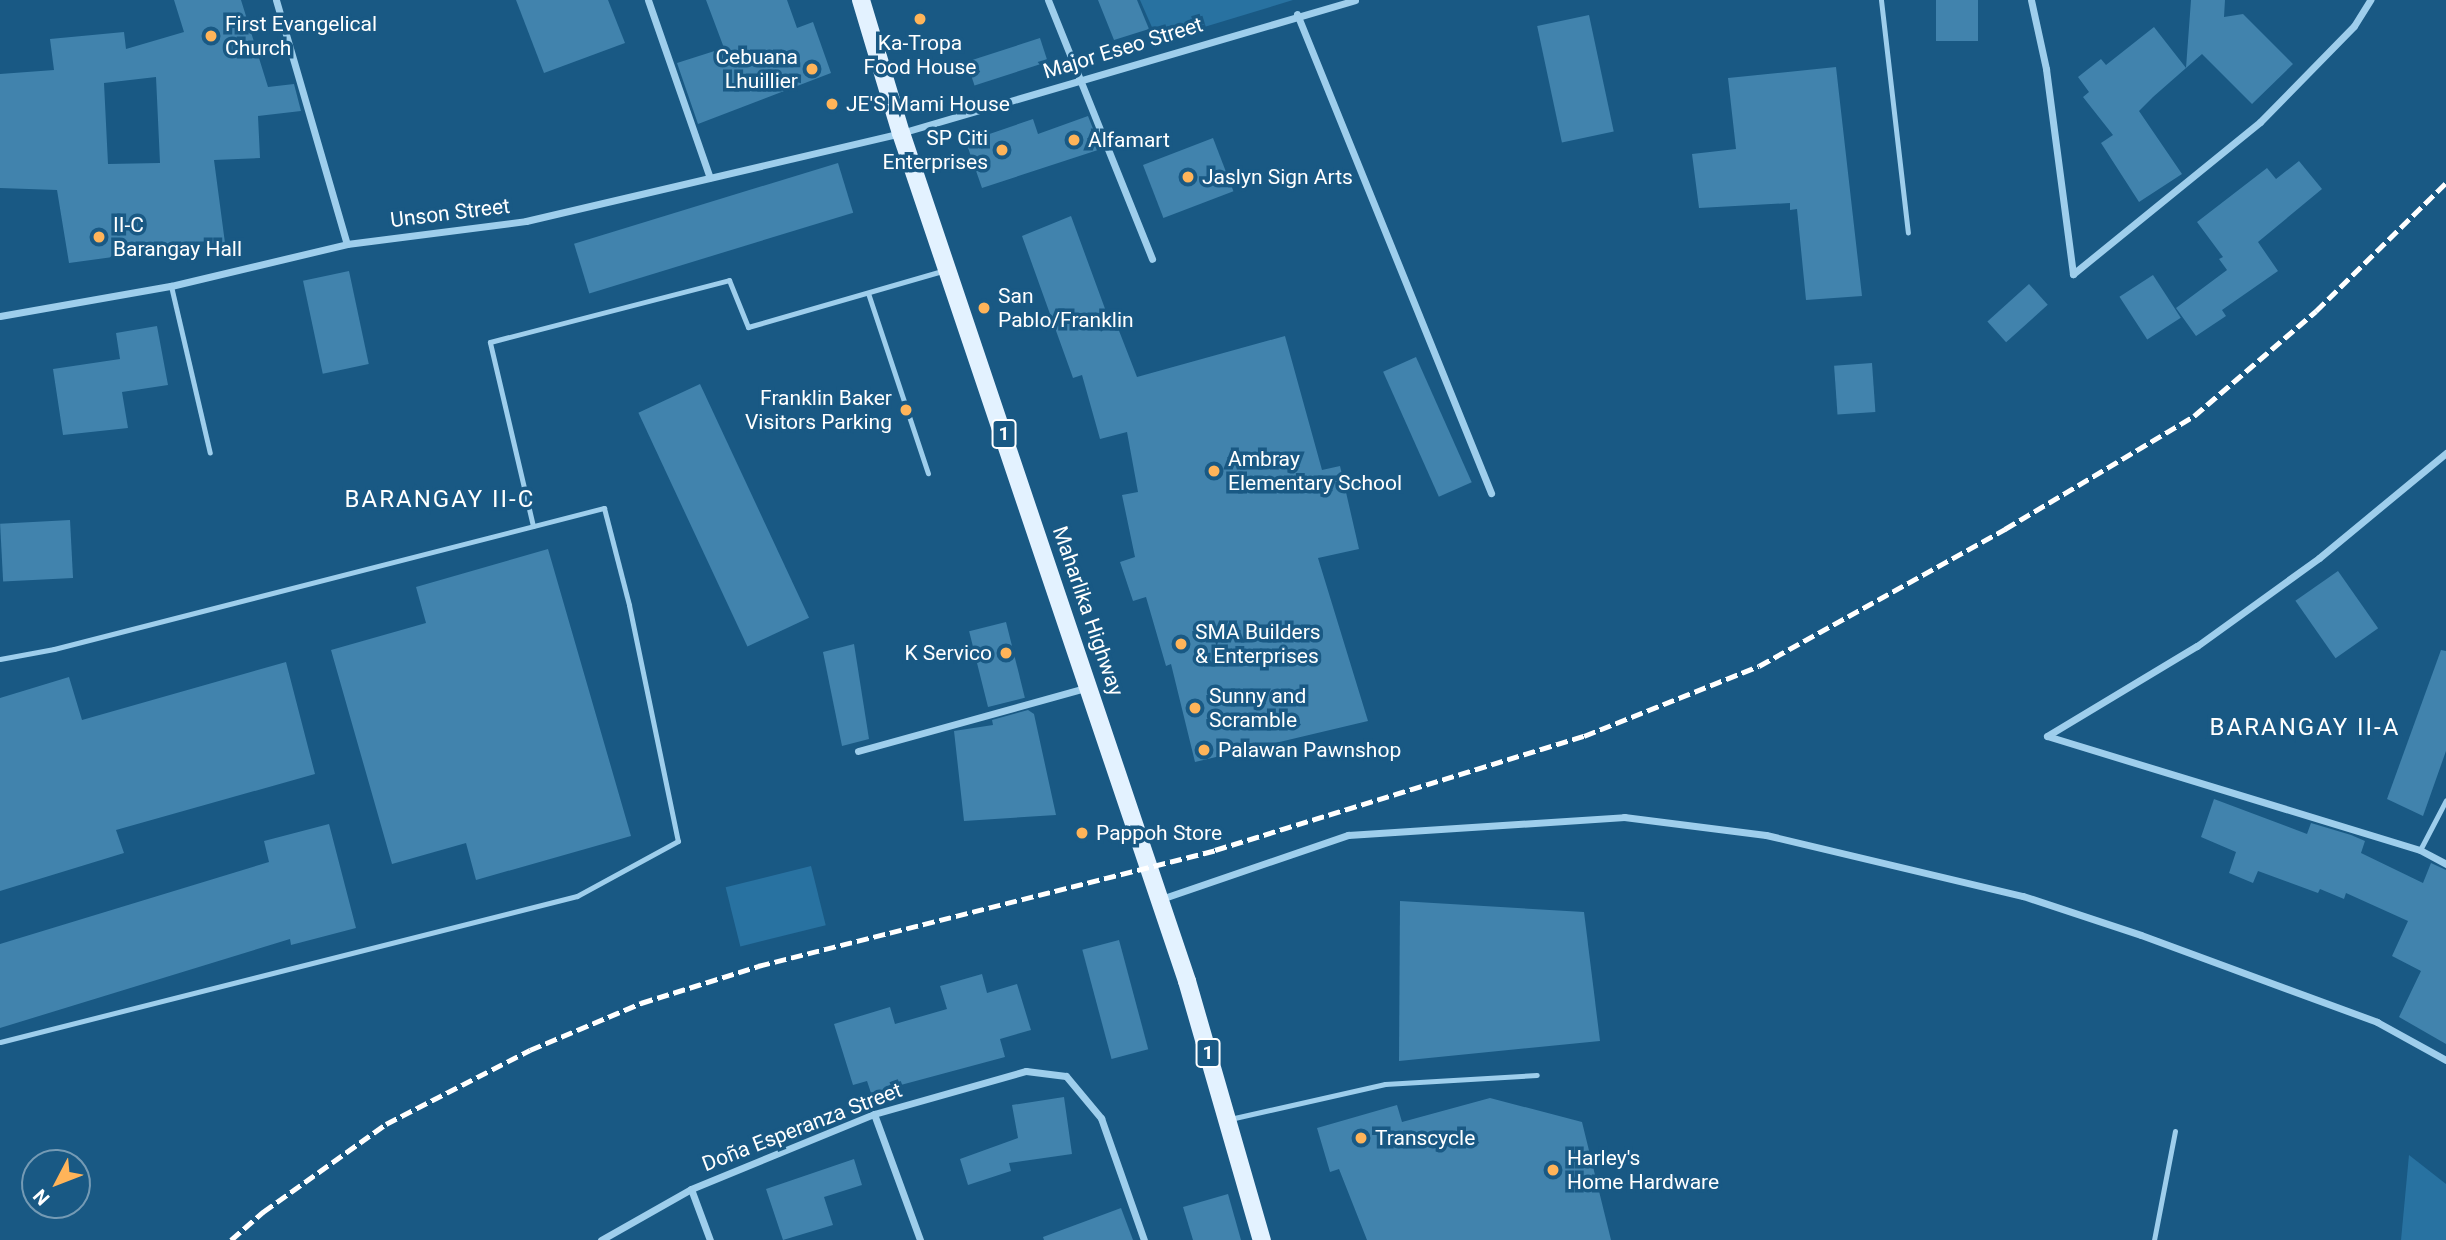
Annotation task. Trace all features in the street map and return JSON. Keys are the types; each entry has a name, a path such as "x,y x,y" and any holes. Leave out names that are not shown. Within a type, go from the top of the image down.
{"main road":[{"name":"Maharlika Highway","path":"861,0 901,133 1160,900 1262,1240"}],"street":[{"path":"276,0 347,244"},
{"path":"648,0 710,178"},
{"path":"1048,0 1082,79 1152,259"},
{"name":"Major Eseo Street","path":"901,133 1297,14 1355,0"},
{"path":"2031,0 2046,69 2073,274 2260,122 2354,26 2370,0"},
{"path":"1297,14 1491,493"},
{"name":"Unson Street","path":"0,316 172,286 347,244 526,221 901,133"},
{"path":"2446,453 2319,558 2197,646 2047,736 2420,850 2446,864"},
{"path":"858,751 1089,686"},
{"path":"1160,900 1348,835 1624,817 1741,832 2023,896 2364,1017 2446,1060"},
{"name":"Doña Esperanza Street","path":"601,1240 691,1189 874,1114 1026,1071 1066,1076 1101,1118 1144,1240"},
{"path":"874,1114 920,1240"},
{"path":"691,1189 710,1240"}],"lane":[{"path":"1881,0 1908,232"},
{"path":"533,526 490,342 729,280 748,327 949,269"},
{"path":"172,286 210,453"},
{"path":"868,293 928,474"},
{"path":"0,659 54,649 604,508 629,605 678,841 577,896 0,1042"},
{"path":"2420,850 2446,800"},
{"path":"1227,1120 1385,1084 1537,1075"},
{"path":"2154,1240 2175,1131"}],"shaded area":[{"path":"1140,0 1293,0 1158,41"},
{"path":"811,866 826,925 740,946 726,887"},
{"path":"2409,1155 2446,1184 2446,1240 2401,1240"}],"building":[{"path":"174,0 241,0 268,87 294,84 301,111 258,116 260,158 214,160 225,243 134,245 135,254 69,263 57,190 0,188 0,74 54,70 50,39 124,32 126,49 184,32","holes":["156,77 160,163 108,164 104,83"]},
{"path":"516,0 608,0 625,43 544,73"},
{"path":"706,0 787,0 797,28 813,22 831,73 698,124 677,63 724,48"},
{"path":"1098,0 1137,0 1149,29 1114,40"},
{"path":"1936,0 1978,0 1978,41 1936,41"},
{"path":"2191,0 2225,0 2224,17 2243,14 2293,64 2252,104 2202,54 2153,97 2139,111 2182,174 2139,202 2101,143 2113,135 2083,97 2089,92 2078,77 2101,59 2106,65 2154,27 2186,68"},
{"path":"1589,15 1614,131 1562,142 1537,26"},
{"path":"1040,38 1048,62 974,86 967,62"},
{"path":"1836,67 1862,296 1806,300 1797,209 1790,210 1790,203 1699,208 1692,154 1736,149 1728,78"},
{"path":"1088,116 1101,149 982,188 966,142 1033,119 1038,134"},
{"name":"Jaslyn Sign Arts","path":"1213,138 1233,191 1163,218 1143,165"},
{"path":"2299,161 2322,189 2258,242 2278,271 2222,310 2226,316 2196,336 2176,308 2227,270 2219,259 2223,257 2197,222 2267,168 2276,179"},
{"path":"838,163 853,213 589,293 574,244"},
{"path":"1071,216 1111,325 1116,323 1137,377 1285,336 1322,470 1340,466 1359,549 1318,558 1368,721 1195,762 1171,664 1166,666 1146,597 1133,601 1120,562 1135,557 1122,495 1138,492 1127,432 1100,439 1082,375 1073,378 1022,236"},
{"path":"349,271 369,364 323,374 303,281"},
{"path":"2153,275 2181,318 2147,340 2119,297"},
{"path":"2029,284 2048,305 2006,342 1987,321"},
{"path":"157,326 168,385 122,392 128,428 63,435 53,369 120,359 116,333"},
{"path":"1416,357 1472,482 1439,497 1383,372"},
{"path":"1872,363 1875,412 1838,415 1834,366"},
{"path":"700,384 809,618 747,647 638,413"},
{"path":"70,520 73,578 3,582 0,524"},
{"path":"548,549 631,836 476,880 466,843 392,864 331,650 426,623 416,587"},
{"path":"2338,571 2378,628 2336,658 2295,601"},
{"path":"1006,622 1025,698 988,707 969,631"},
{"path":"854,644 869,739 842,746 823,652"},
{"path":"2441,650 2446,651 2446,751 2423,816 2387,799"},
{"path":"286,662 315,774 116,830 124,853 0,891 0,698 69,677 82,720"},
{"path":"1028,710 1034,714 1056,815 964,821 954,731 993,725 992,720"},
{"path":"2214,799 2307,834 2311,823 2351,835 2365,841 2361,853 2423,883 2431,863 2446,870 2446,1044 2399,1017 2421,971 2392,956 2408,921 2346,893 2344,899 2320,889 2318,893 2258,871 2253,883 2229,873 2236,852 2201,837"},
{"path":"329,824 356,928 291,945 290,939 0,1028 0,944 269,862 264,841"},
{"path":"1400,901 1584,912 1600,1041 1399,1061"},
{"path":"1119,940 1148,1049 1112,1059 1082,950"},
{"path":"982,974 987,993 1017,984 1031,1030 1000,1039 1005,1057 871,1093 867,1081 853,1085 834,1024 890,1007 895,1024 947,1009 940,986"},
{"path":"1064,1097 1072,1154 1009,1163 1011,1171 968,1185 960,1159 1018,1138 1012,1105"},
{"path":"1490,1098 1582,1122 1611,1240 1367,1240 1339,1169 1330,1172 1317,1128 1397,1105 1402,1122"},
{"path":"854,1159 862,1185 824,1197 833,1225 783,1240 766,1189"},
{"path":"1228,1194 1241,1240 1193,1240 1183,1207"},
{"path":"1121,1208 1133,1240 1044,1240 1043,1237"}],"railway":[{"path":"231,1240 263,1212 386,1124 530,1050 641,1003 758,966 1215,850 1584,736 1759,666 2005,529 2194,416 2316,311 2446,183"}],"place":[{"name":"Ka-Tropa Food House","path":"920,19"},
{"name":"First Evangelical Church","path":"211,36"},
{"name":"Cebuana Lhuillier","path":"812,69"},
{"name":"JE'S Mami House","path":"832,104"},
{"name":"Alfamart","path":"1074,140"},
{"name":"SP Citi Enterprises","path":"1002,150"},
{"name":"Jaslyn Sign Arts","path":"1188,177"},
{"name":"II-C Barangay Hall","path":"99,237"},
{"name":"San Pablo/Franklin","path":"984,308"},
{"name":"Franklin Baker Visitors Parking","path":"906,410"},
{"name":"Ambray Elementary School","path":"1214,471"},
{"name":"SMA Builders & Enterprises","path":"1181,644"},
{"name":"K Servico","path":"1006,653"},
{"name":"Sunny and Scramble","path":"1195,708"},
{"name":"Palawan Pawnshop","path":"1204,750"},
{"name":"Pappoh Store","path":"1082,833"},
{"name":"Transcycle","path":"1361,1138"},
{"name":"Harley's Home Hardware","path":"1553,1170"}],"district":[{"name":"BARANGAY II-C","path":"440,500"},
{"name":"BARANGAY II-A","path":"2305,728"}]}
